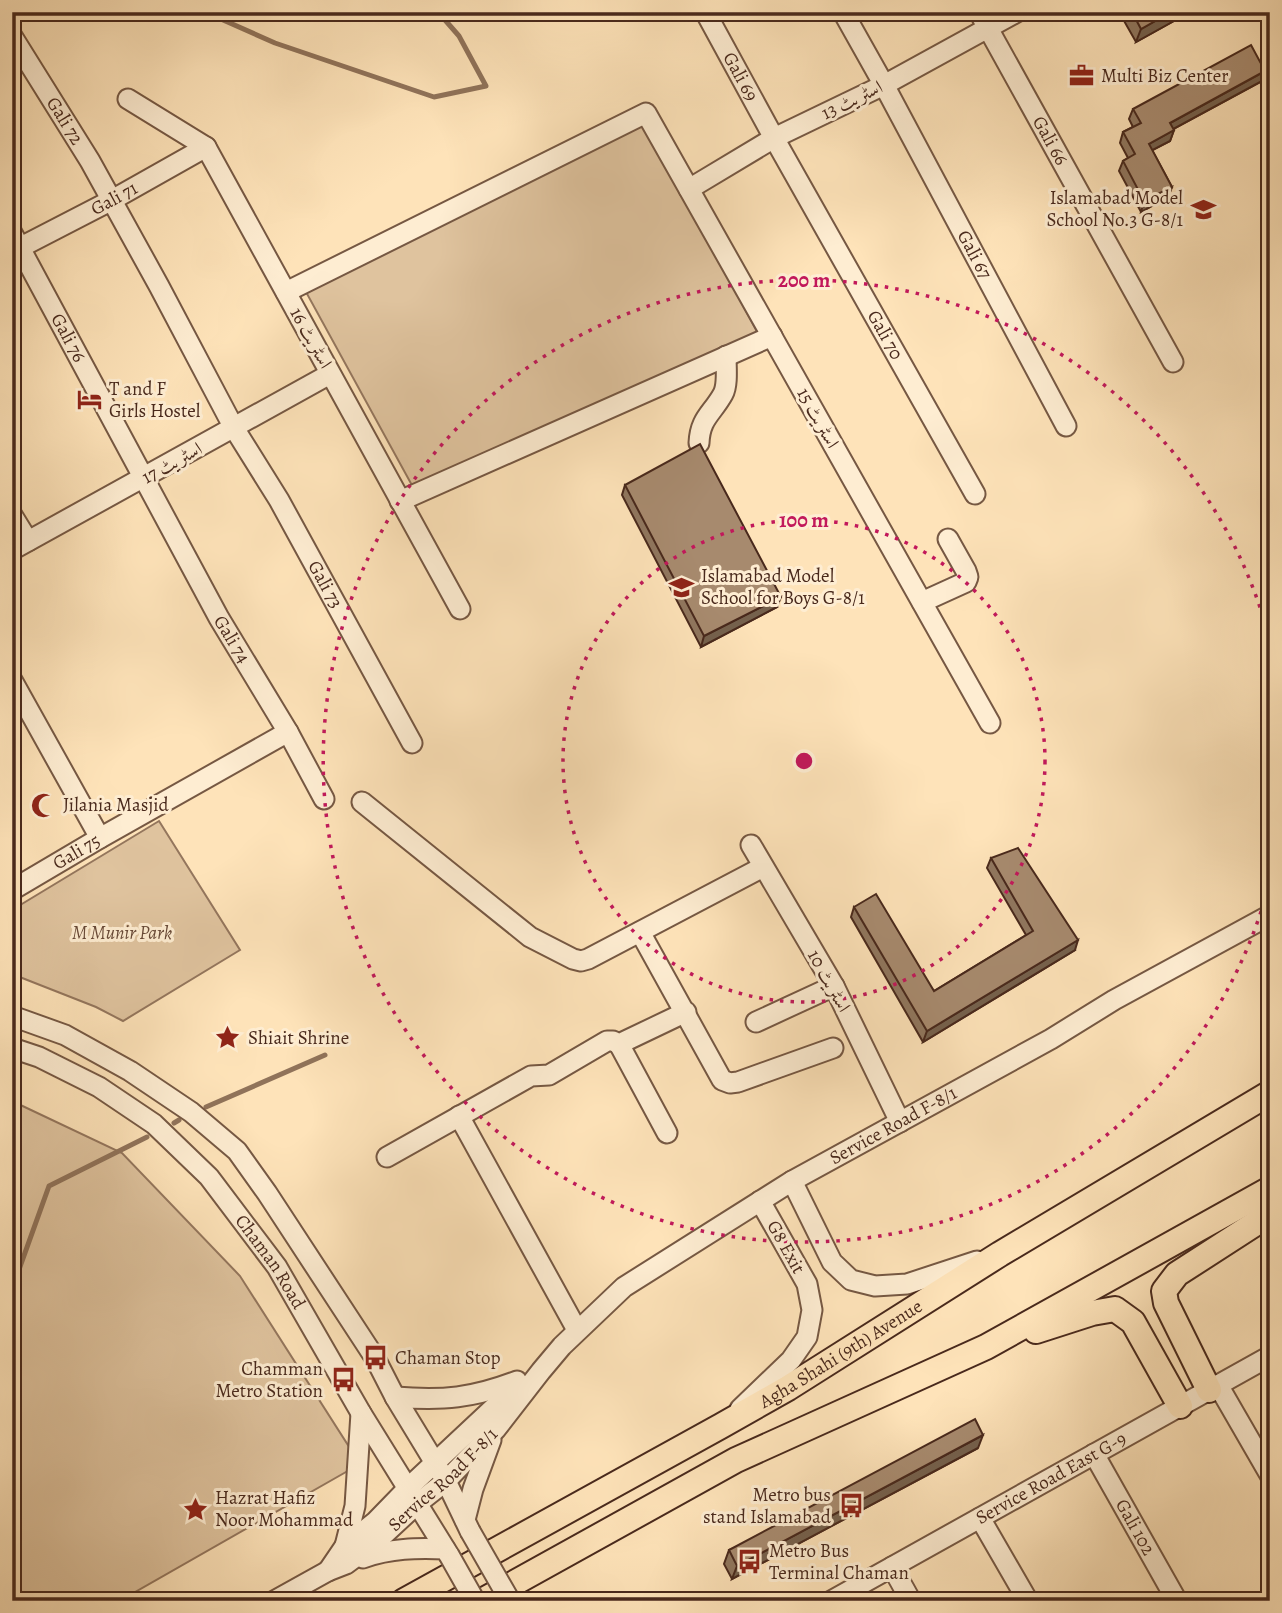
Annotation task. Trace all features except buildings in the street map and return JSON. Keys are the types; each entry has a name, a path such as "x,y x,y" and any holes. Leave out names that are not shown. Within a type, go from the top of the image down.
{"main road":[{"name":"Agha Shahi (9th) Avenue","path":"404,1601 788,1388 1000,1254 1270,1093"},
{"path":"482,1601 736,1460 986,1347 1270,1189"},
{"path":"1213,1387 1186,1344 1166,1303 1164,1291 1177,1275 1270,1214"},
{"path":"986,1347 1092,1313 1115,1309 1133,1322 1180,1406"}],"street":[{"name":"Gali 67","path":"843,12 1066,426"},
{"name":"اسٹریٹ 13","path":"689,189 774,138 884,85 983,20 1017,12"},
{"name":"Gali 69","path":"708,17 774,138"},
{"name":"Gali 66","path":"983,20 1173,362"},
{"name":"Gali 72","path":"15,38 112,200 234,428"},
{"name":"اسٹریٹ 16","path":"128,99 206,147 460,609"},
{"name":"اسٹریٹ 15","path":"286,292 646,113 990,723"},
{"name":"Gali 70","path":"774,138 975,494"},
{"name":"Gali 71","path":"16,240 112,200 206,147"},
{"name":"Gali 76","path":"16,240 144,478"},
{"path":"400,501 772,336"},
{"path":"699,443 699,429 724,392 726,356"},
{"name":"اسٹریٹ 17","path":"20,545 330,374"},
{"name":"Gali 73","path":"234,428 279,500 412,743"},
{"name":"Gali 74","path":"144,478 219,618 288,732 324,799"},
{"path":"12,515 20,545"},
{"path":"922,602 966,582 966,571 948,539"},
{"path":"12,680 100,838"},
{"name":"Gali 75","path":"12,890 288,732"},
{"path":"362,802 530,937 580,961 763,867"},
{"name":"اسٹریٹ 10","path":"751,845 834,986 900,1122"},
{"name":"Service Road F-8/1","path":"274,1601 340,1560 377,1541 436,1463 624,1287 792,1181 1051,1040 1114,1000 1270,915"},
{"path":"640,932 722,1080 738,1082 833,1048"},
{"path":"756,1022 834,986"},
{"path":"620,1044 686,1012"},
{"name":"Chaman Road","path":"12,1016 65,1035 130,1071 191,1112 237,1151 367,1346 436,1463 509,1600"},
{"path":"387,1157 531,1076 549,1075 607,1041 620,1044 667,1133"},
{"name":"Chaman Road","path":"12,1048 39,1057 99,1087 154,1124 209,1177 277,1267 361,1413 475,1601"},
{"path":"459,1116 577,1330"},
{"path":"792,1181 832,1262 851,1280 875,1286 906,1284 1000,1254"},
{"name":"G8 Exit","path":"721,1426 791,1360 807,1337 812,1310 807,1284 760,1201"},
{"name":"Service Road East G-9","path":"831,1601 1270,1356"},
{"path":"395,1397 428,1400 461,1397 494,1390 533,1375"},
{"name":"Service Road F-8/1","path":"413,1496 450,1489 533,1375"},
{"path":"1213,1387 1270,1475"},
{"path":"361,1413 355,1506 340,1560 411,1547 447,1552"},
{"path":"468,1525 473,1489 496,1429"},
{"name":"Gali 102","path":"1094,1454 1177,1601"},
{"path":"980,1518 1028,1601"},
{"path":"892,1567 911,1601"}],"green space":[{"path":"643,120 760,337 414,489 306,292"},
{"name":"M Munir Park","path":"159,821 240,950 123,1021 96,1007 12,974 12,910"},
{"path":"12,1101 122,1153 240,1276 360,1464 128,1596 114,1601 12,1601"}],"waterway":[{"path":"205,12 275,43 434,97 486,86 459,36 438,12"},
{"path":"206,1107 325,1055"},
{"path":"174,1123 179,1120"},
{"path":"12,1289 49,1186 147,1137"}],"place":[{"name":"Multi Biz Center","path":"1081,76"},
{"name":"Islamabad Model School No.3 G-8/1","path":"1203,209"},
{"name":"T and F Girls Hostel","path":"89,400"},
{"name":"Islamabad Model School for Boys G-8/1","path":"681,587"},
{"name":"Jilania Masjid","path":"43,805"},
{"name":"Shiait Shrine","path":"228,1038"},
{"name":"Chaman Stop","path":"375,1358"},
{"name":"Chamman Metro Station","path":"343,1380"},
{"name":"Metro bus stand Islamabad","path":"851,1506"},
{"name":"Hazrat Hafiz Noor Mohammad","path":"195,1509"},
{"name":"Metro Bus Terminal Chaman","path":"749,1562"}]}
